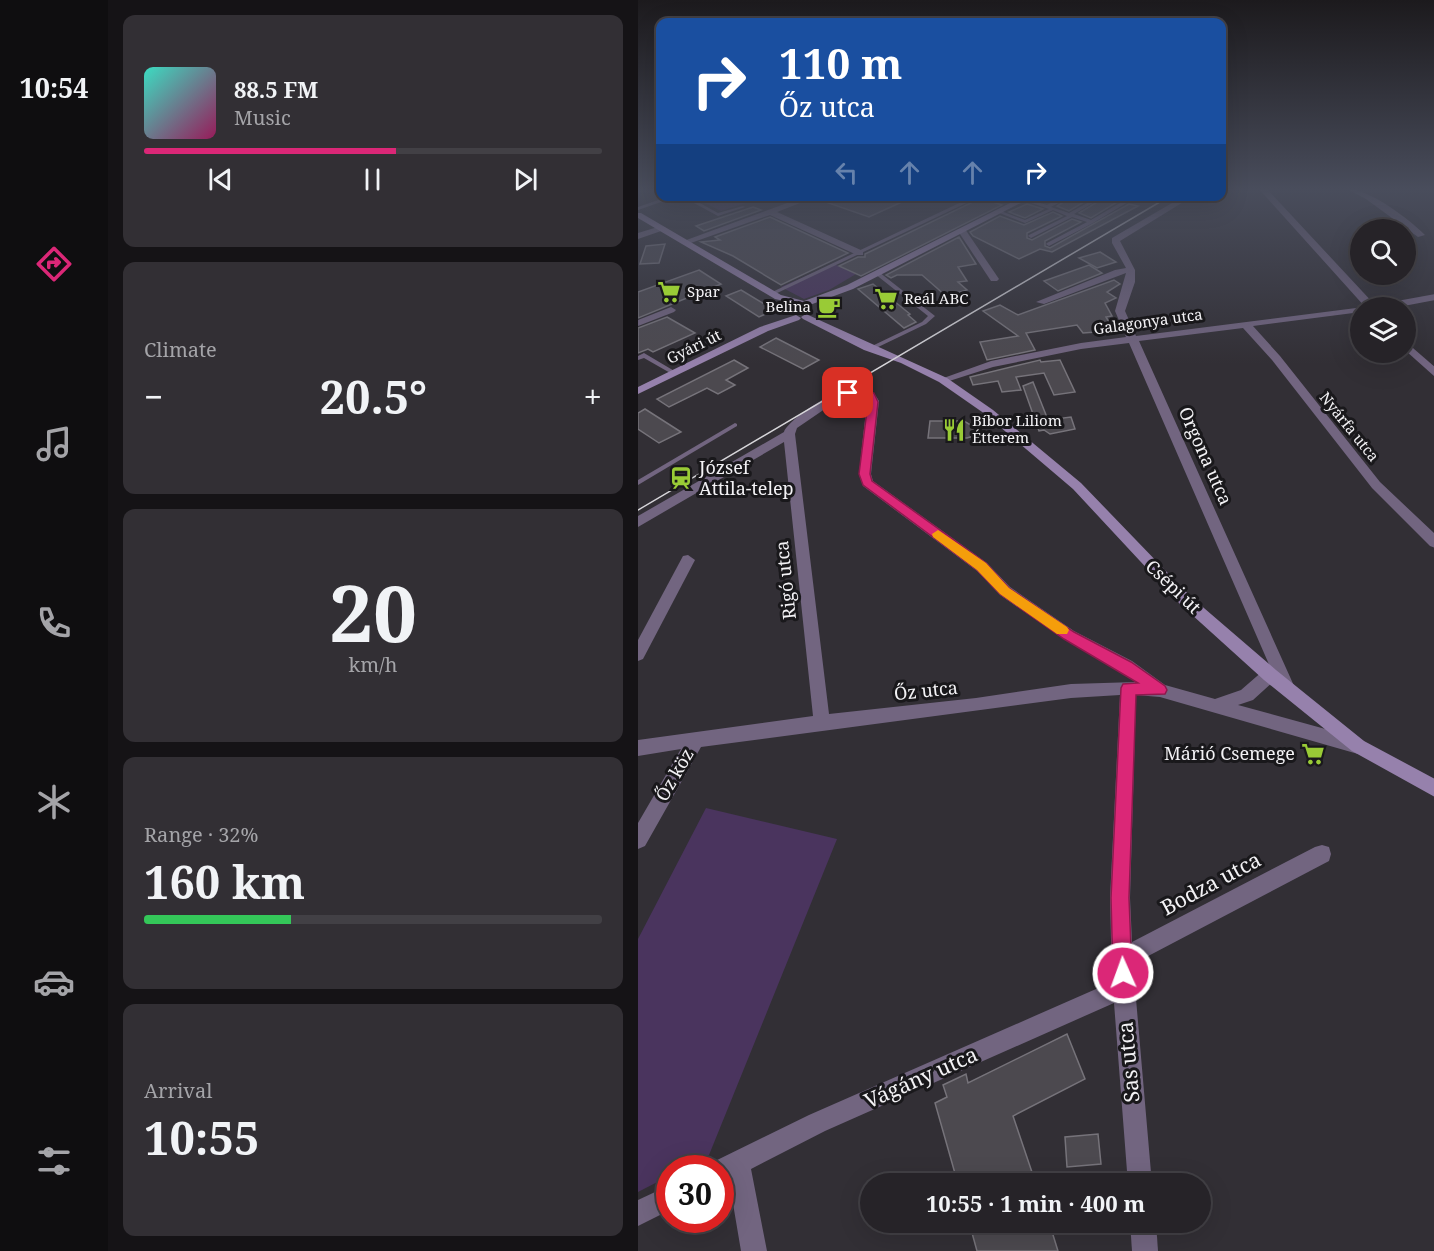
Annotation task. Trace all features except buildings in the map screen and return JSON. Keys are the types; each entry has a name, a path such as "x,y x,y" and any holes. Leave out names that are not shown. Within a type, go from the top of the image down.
{"street":[{"path":"693,247 802,313"},
{"path":"848,247 860,253"},
{"name":"Gyári út","path":"638,391 764,329 802,313 929,247"},
{"path":"973,247 994,279"},
{"path":"1041,302 1118,272 1131,270 1119,247"},
{"path":"1317,247 1363,297"},
{"name":"Orgona utca","path":"1131,270 1131,280 1123,296 1120,311 1287,688"},
{"name":"Gyári út","path":"802,313 804,303 850,287"},
{"name":"Csépi út","path":"774,296 804,303 802,313 897,364 924,371"},
{"path":"1416,300 1434,297"},
{"path":"638,323 671,310"},
{"name":"Galagonya utca","path":"943,380 1011,360 1132,338 1350,311"},
{"name":"Nyárfa utca","path":"1246,325 1276,358 1376,485 1434,543"},
{"name":"Csépi út","path":"860,343 874,347 943,380 989,412 1069,479 1185,600 1270,675 1358,746 1434,789"},
{"path":"1417,356 1434,354"},
{"path":"1417,356 1434,374"},
{"path":"638,522 789,434 792,426 834,398 858,390 870,395 873,402 865,474 867,483 982,567 1005,591 1069,635 1126,666 1160,690"},
{"name":"Rigó utca","path":"789,434 822,722"},
{"path":"638,655 688,560"},
{"path":"1217,705 1247,695 1270,675"},
{"name":"Őz utca","path":"638,748 1071,691 1128,688 1160,690 1358,746"},
{"name":"Sas utca","path":"1128,688 1120,898 1123,988 1139,1173"},
{"name":"Őz köz","path":"638,840 695,741"},
{"name":"Bodza utca","path":"1122,958 1322,854"},
{"name":"Vágány utca","path":"734,1164 817,1123 1123,988"},
{"path":"734,1184 754,1251"},
{"path":"638,1213 656,1204"},
{"path":"1144,1233 1145,1251"}],"lane":[{"path":"774,296 872,247"},
{"path":"874,347 932,316 877,273"},
{"path":"638,358 644,355 674,373"},
{"path":"638,483 735,425"}],"shaded area":[{"path":"834,264 856,274 829,290 804,299 781,287"},
{"path":"706,808 837,839 709,1155 656,1155 656,1183 638,1192 638,939"}],"tram line":[{"path":"638,510 1083,247"}],"slow traffic":[{"path":"938,534 982,567 1005,591 1062,630"}],"place":[{"name":"Spar","path":"669,292"},
{"name":"Reál ABC","path":"886,299"},
{"name":"Belina","path":"829,307"},
{"name":"Bíbor Liliom Étterem","path":"954,430"},
{"name":"József Attila-telep","path":"681,478"},
{"name":"Márió Csemege","path":"1313,754"}],"route":[{"path":"848,393 858,390 870,395 873,402 865,474 867,483 982,567 1005,591 1069,635 1126,666 1160,690 1128,688 1120,898 1123,973"}]}
